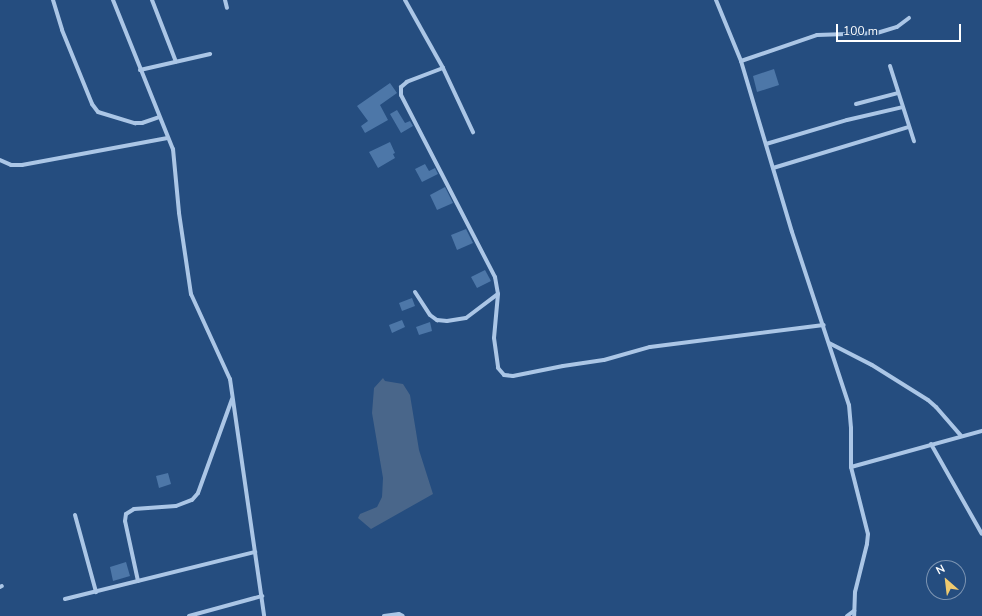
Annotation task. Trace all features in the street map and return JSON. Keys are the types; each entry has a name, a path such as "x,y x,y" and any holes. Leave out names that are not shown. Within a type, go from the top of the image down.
{"street":[{"path":"54,0 62,30 92,104 98,112 135,123 142,123 159,117"},
{"path":"113,0 175,155 179,213 191,294 228,372 264,616"},
{"path":"152,0 176,62"},
{"path":"225,0 227,8"},
{"path":"405,0 443,68 473,132"},
{"path":"716,0 741,61 792,232 846,394 850,416 851,467 868,534 855,592 854,614 847,616"},
{"path":"741,61 817,35 877,33 897,27 909,18"},
{"path":"140,70 210,54"},
{"path":"890,66 914,141"},
{"path":"443,68 406,82 401,87 401,95 492,269 497,284 498,294 494,338 498,368 504,375 508,376 604,360 650,347 824,326"},
{"path":"856,104 898,93"},
{"path":"766,144 847,120 903,107"},
{"path":"773,168 909,127"},
{"path":"0,160 12,165 22,165 168,138"},
{"path":"416,292 430,315 438,320 447,321 466,318 498,294"},
{"path":"830,343 872,365 928,400 961,436"},
{"path":"138,581 125,521 126,514 134,509 176,506 192,500 198,493 232,397"},
{"path":"851,467 982,431"},
{"path":"931,444 982,534"},
{"path":"75,515 96,592"},
{"path":"65,599 255,552"},
{"path":"189,616 262,596"},
{"path":"384,616 399,614 403,616"}],"water":[{"path":"383,378 385,381 403,384 410,395 419,450 433,494 371,529 358,518 360,514 377,507 382,497 383,478 372,413 374,388"}],"building":[{"path":"774,69 779,85 757,92 753,76"},
{"path":"390,83 397,93 380,105 388,120 365,133 361,126 368,121 357,106"},
{"path":"397,110 405,123 410,121 413,126 401,133 390,114"},
{"path":"390,142 395,153 393,154 395,158 378,168 369,152"},
{"path":"425,164 429,171 435,168 438,174 422,182 415,169"},
{"path":"445,187 453,203 437,210 430,195"},
{"path":"466,229 473,243 457,250 451,235"},
{"path":"485,270 491,281 477,288 471,277"},
{"path":"412,298 415,306 402,311 399,303"},
{"path":"402,320 405,327 392,333 389,325"},
{"path":"430,322 432,331 419,335 416,327"},
{"path":"168,473 171,484 159,488 156,476"},
{"path":"126,562 130,576 113,581 110,567"}]}
